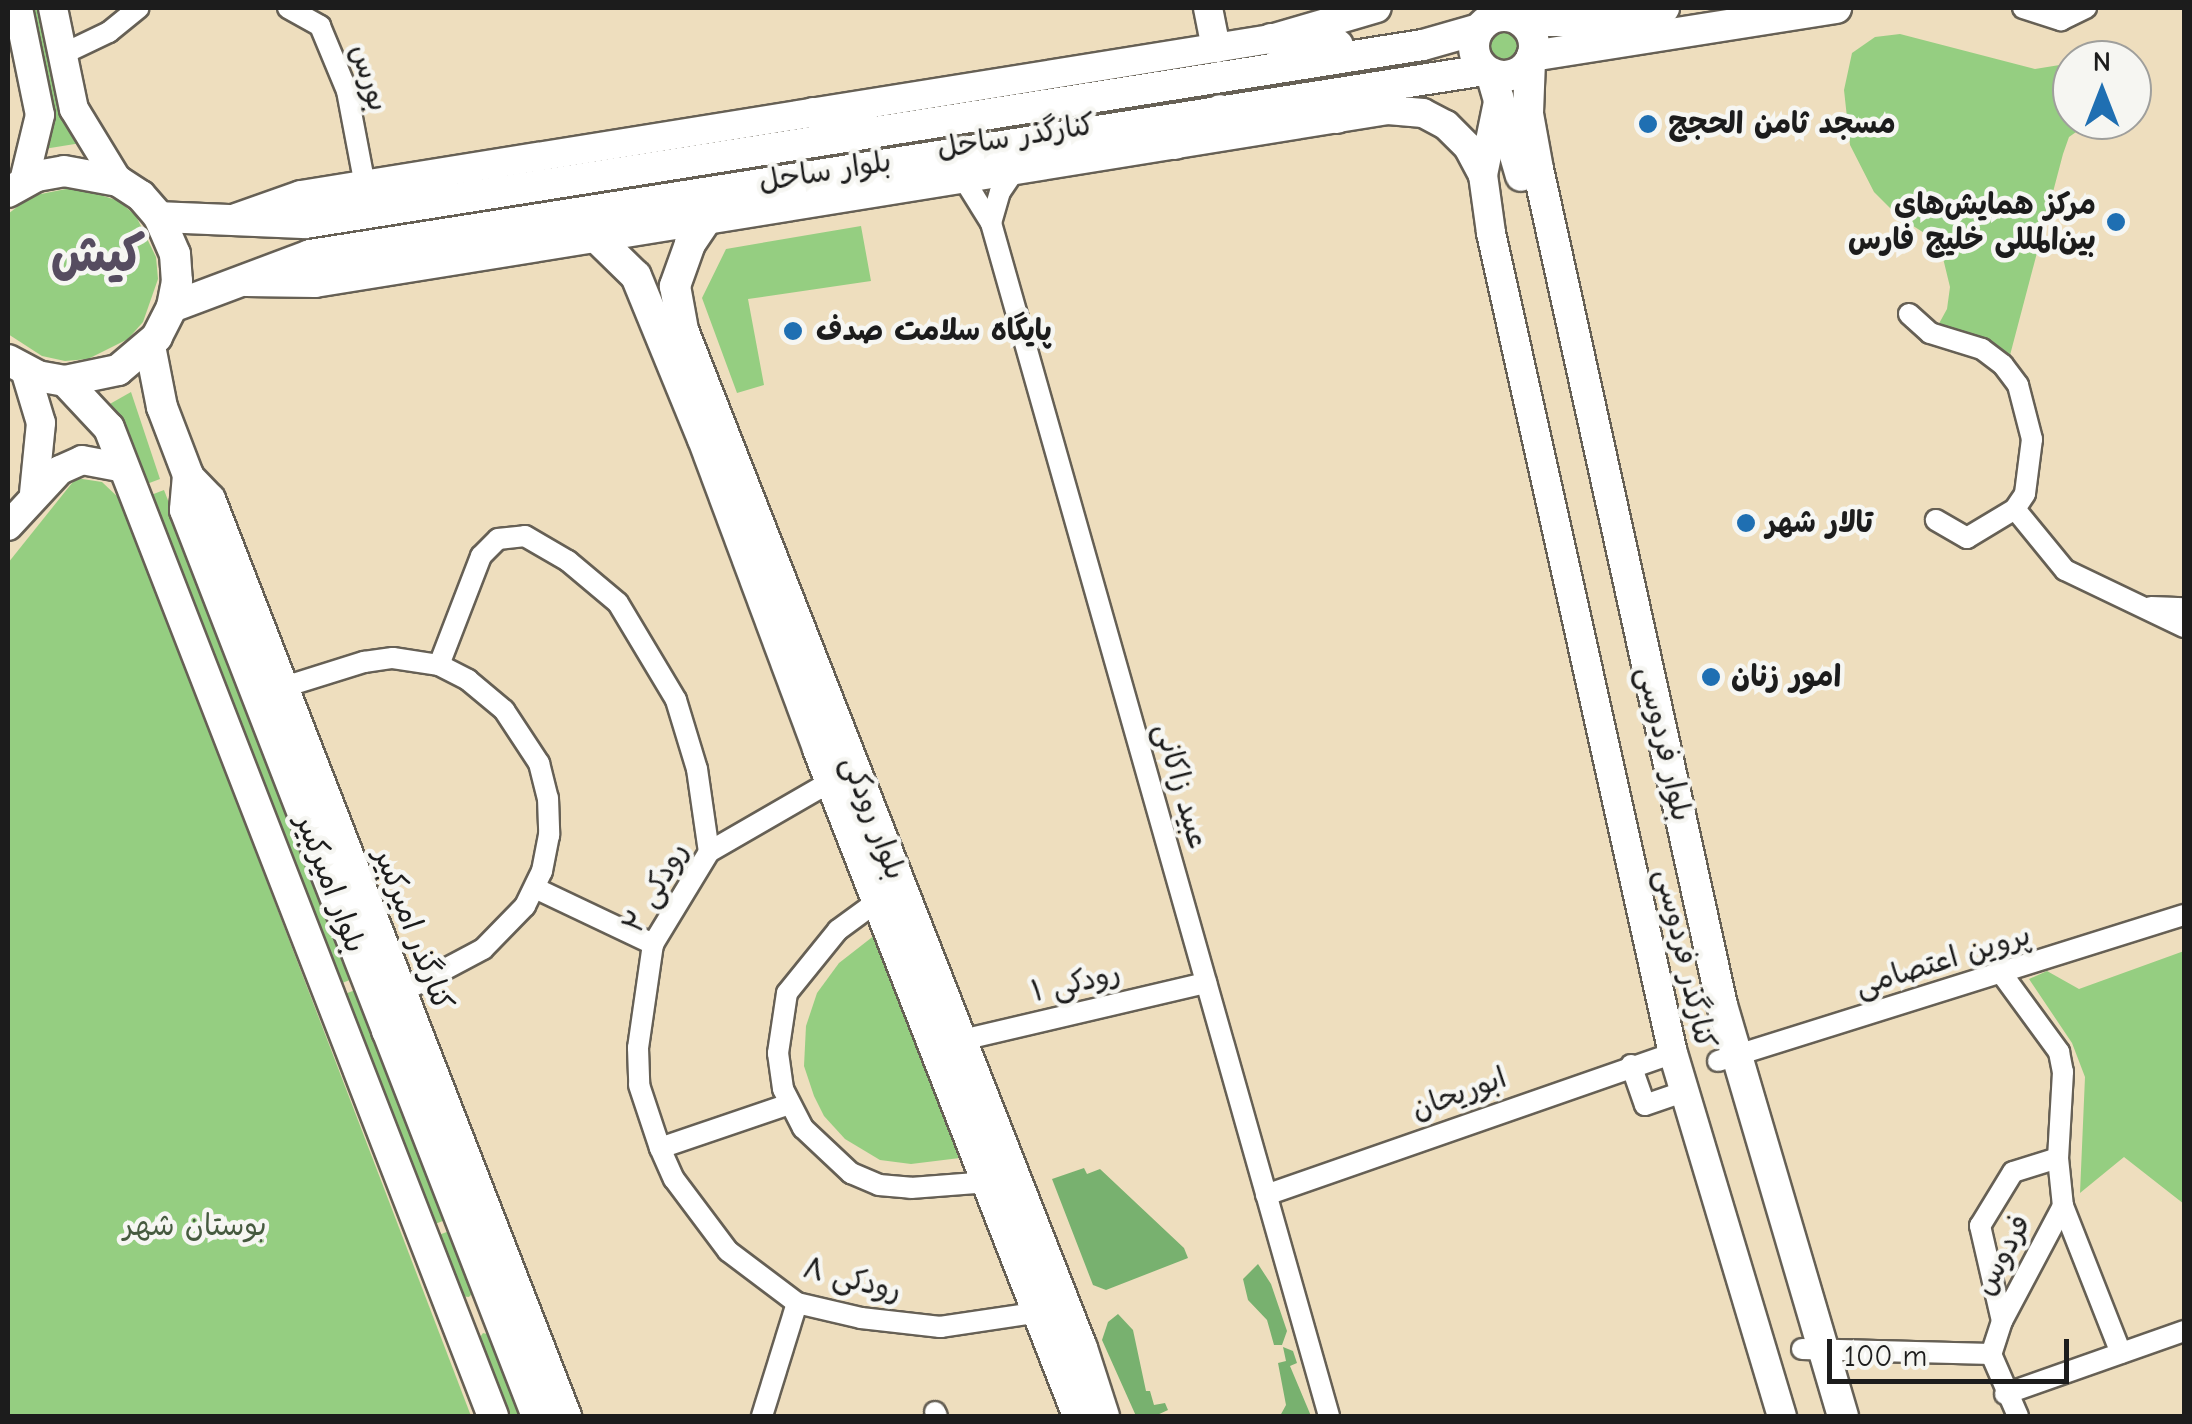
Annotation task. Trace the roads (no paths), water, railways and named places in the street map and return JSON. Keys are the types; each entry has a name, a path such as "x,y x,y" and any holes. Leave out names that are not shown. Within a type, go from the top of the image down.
{"main road":[{"path":"1664,8 1576,22 1516,16 1494,18 1480,21 1473,46 1491,80 1510,76 1531,59 1836,8"},
{"path":"1516,16 1532,36 1531,59"},
{"name":"بلوار ساحل","path":"159,217 305,223 1386,49 1480,21"},
{"path":"1271,39 1386,49"},
{"name":"بلوار فردوسی","path":"1531,59 1528,114 1538,169 1727,1058"},
{"name":"بلوار فردوسی","path":"1491,80 1524,189 1661,822 1812,1348 1824,1416"},
{"name":"بلوار ساحل","path":"172,307 310,255 1222,108 1381,85 1491,80"},
{"path":"1337,118 1381,85"},
{"path":"1175,144 1222,108"},
{"path":"813,113 877,131"},
{"path":"16,187 64,171 92,172 118,181 141,196 159,217 177,267 172,307 150,346 118,370 65,381 16,365"},
{"path":"640,288 646,280 662,276 675,286 690,244 706,220"},
{"name":"بلوار رودکی","path":"597,238 630,266 702,439 830,782 1078,1416"},
{"name":"بلوار رودکی","path":"675,286 683,330 958,1041 1082,1348 1104,1416"},
{"name":"بلوار امیرکبیر","path":"150,346 162,407 188,475 185,510 538,1416"},
{"name":"بلوار امیرکبیر","path":"65,381 109,428 493,1416"},
{"path":"388,1030 402,992"},
{"path":"457,1323 495,1308"},
{"name":"بلوار فردوسی","path":"1812,1348 1843,1416"}],"street":[{"path":"16,187 40,115 18,8"},
{"path":"53,8 74,109 118,181"},
{"path":"63,54 109,32 140,8"},
{"name":"بورس","path":"288,8 320,26 346,91 365,185"},
{"path":"1208,8 1216,48"},
{"name":"کنارگذر ساحل","path":"225,222 300,196 1271,39 1377,8"},
{"path":"2023,8 2061,20 2086,8"},
{"name":"کنارگذر فردوسی","path":"1491,80 1483,176 1490,232 1673,1052 1782,1416"},
{"name":"کنارگذر ساحل","path":"234,281 315,283 1388,110 1424,113 1446,124 1468,147 1483,176"},
{"path":"991,223 1000,192 1015,170"},
{"name":"عبید زاکانی","path":"963,178 991,223 1329,1416"},
{"path":"1909,314 1930,333 1982,350 2003,364 2018,385 2032,440 2025,494 2015,508 1968,538 1936,520"},
{"path":"16,365 41,423 34,493"},
{"path":"8,526 34,493 60,470 82,460 124,468"},
{"name":"کنارگذر امیرکبیر","path":"188,475 211,500 567,1416"},
{"path":"2015,508 2065,570 2184,627"},
{"path":"439,665 481,556 498,538 525,536 568,560 618,603 676,700 697,769 709,852"},
{"path":"2149,607 2184,608"},
{"path":"284,687 379,660 439,665 485,692 531,746 544,780 550,817 546,853 535,888 513,922 484,949 402,992"},
{"name":"رودکی ۲","path":"660,1148 639,1086 638,1048 653,944 709,852 830,782"},
{"path":"535,888 653,944"},
{"path":"879,900 838,930 787,993 778,1052 789,1104 826,1153 851,1173 880,1185 989,1182"},
{"name":"پروین اعتصامی","path":"1727,1058 2184,915"},
{"name":"فردوس","path":"1991,1354 2002,1321 2063,1206 2058,1158 2063,1072 2058,1052 2002,974"},
{"name":"رودکی ۱","path":"958,1041 1206,982"},
{"name":"ابوریحان","path":"1266,1194 1673,1052"},
{"path":"1631,1065 1644,1106 1683,1092"},
{"path":"660,1148 789,1104"},
{"name":"رودکی ۸","path":"660,1148 674,1179 728,1250 796,1303 860,1318 940,1327 1040,1312"},
{"name":"فردوس","path":"2002,1321 1980,1226 2014,1172 2058,1158"},
{"path":"2063,1206 2120,1353"},
{"path":"762,1416 796,1303"},
{"path":"2006,1394 2184,1330"},
{"path":"1812,1348 1991,1354 2018,1416"}],"place":[{"name":"مسجد ثامن الحجج","path":"1648,124"},
{"name":"مرکز همایش‌های بین‌المللی خلیج فارس","path":"2116,222"},
{"name":"پایگاه سلامت صدف","path":"793,331"},
{"name":"تالار شهر","path":"1746,523"},
{"name":"امور زنان","path":"1711,677"}],"district":[{"name":"كيش","path":"98,256"}],"park label":[{"name":"بوستان شهر","path":"195,1226"}]}
